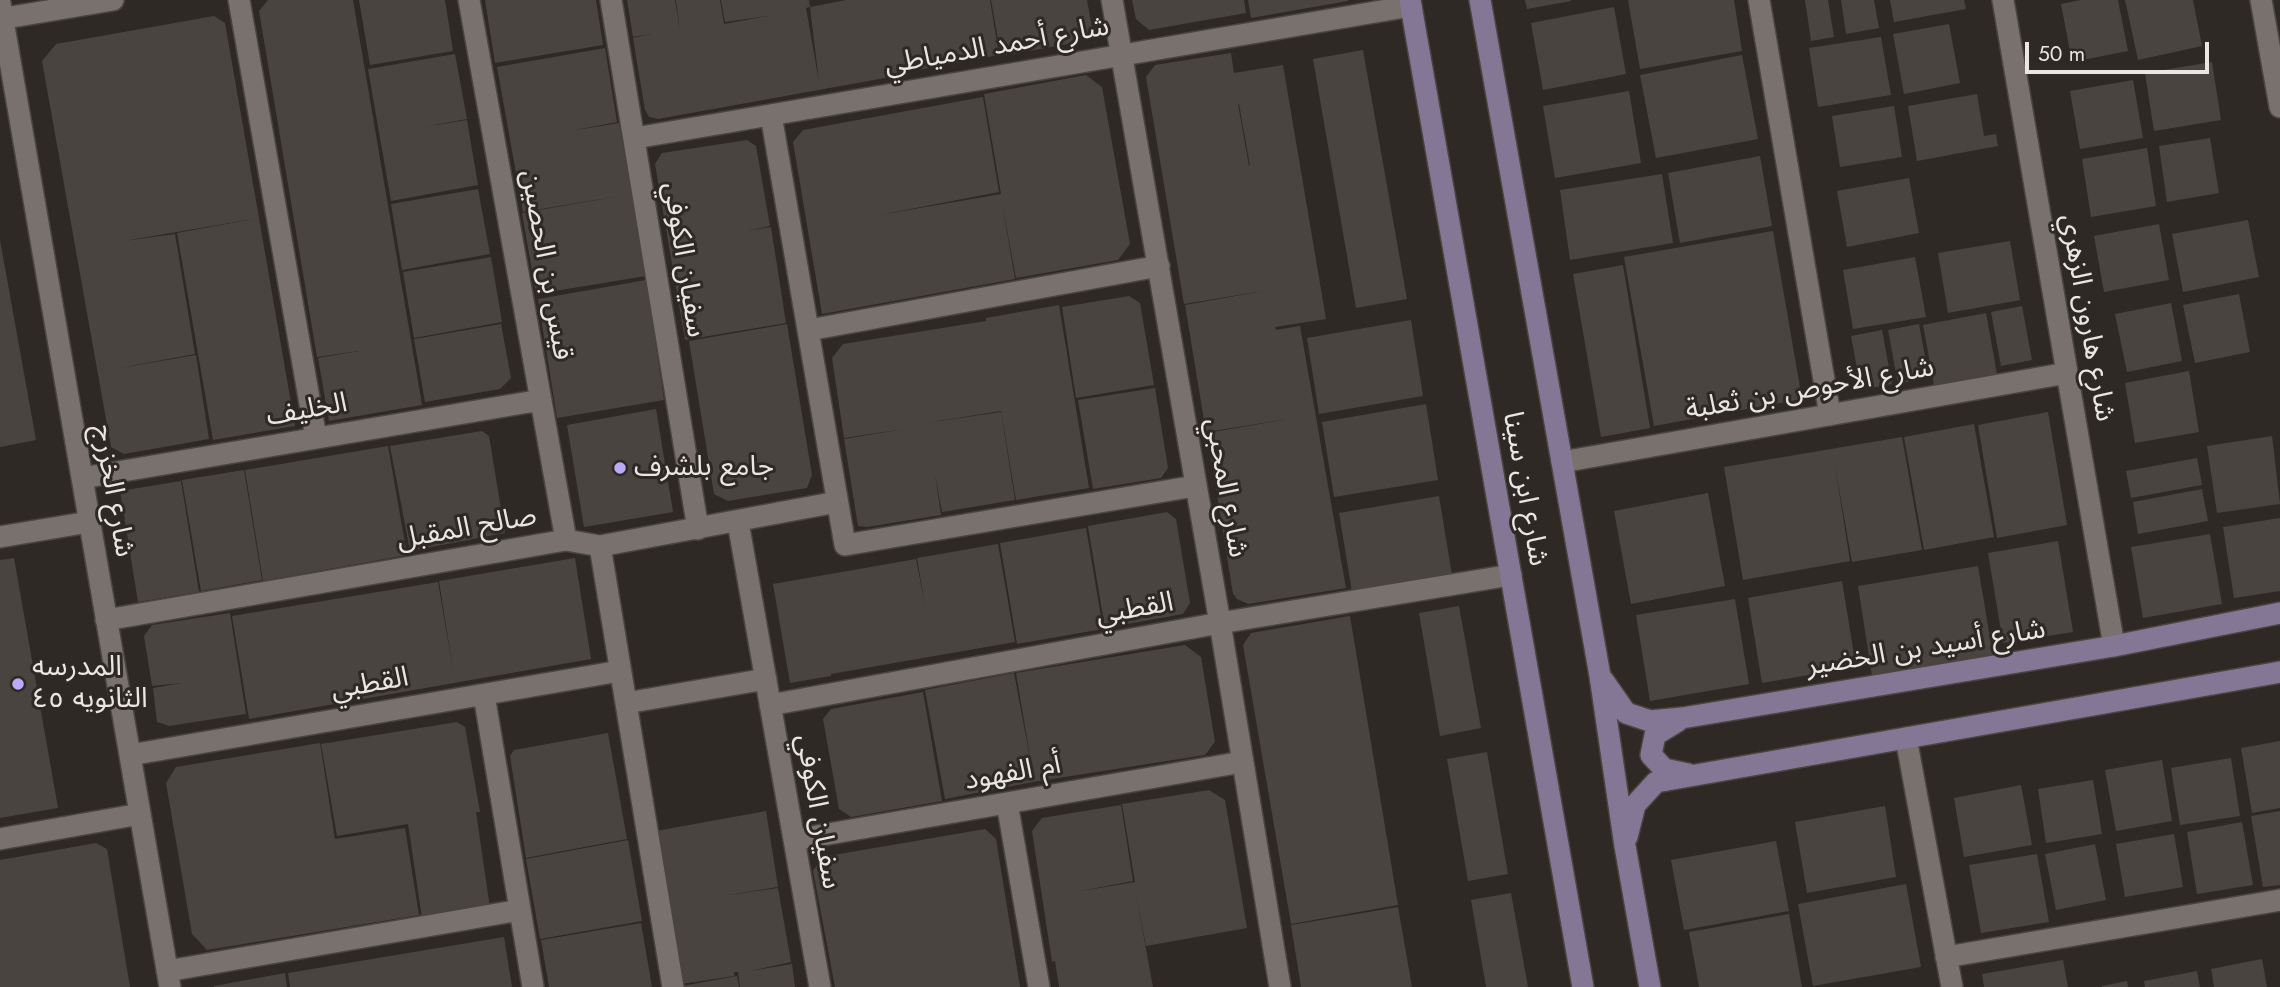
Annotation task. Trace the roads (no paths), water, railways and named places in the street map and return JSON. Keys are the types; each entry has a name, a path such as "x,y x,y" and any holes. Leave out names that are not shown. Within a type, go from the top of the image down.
{"street":[{"path":"1,14 113,0"},
{"path":"239,0 316,438"},
{"name":"قيس بن الحصين","path":"469,0 566,540"},
{"name":"سفيان الكوفي","path":"611,0 698,529"},
{"name":"شارع المحبي","path":"1112,0 1280,987"},
{"name":"شارع ابن سينا","path":"1480,0 1600,676 1625,846 1650,987"},
{"path":"1759,0 1830,415"},
{"name":"شارع هارون الزهري","path":"2003,0 2114,646"},
{"path":"2260,0 2280,107"},
{"name":"شارع أحمد الدمياطي","path":"635,138 1410,3"},
{"name":"شارع ابن سينا","path":"1410,3 1583,987"},
{"name":"شارع الخزرج","path":"1,14 168,979"},
{"path":"771,115 845,545 1195,486"},
{"path":"808,330 1159,266"},
{"name":"شارع الأحوص بن ثعلبة","path":"1562,462 2067,373"},
{"name":"الخليف","path":"82,478 541,400"},
{"name":"صالح المقبل","path":"106,620 566,540 600,546 838,502"},
{"path":"0,537 89,522"},
{"name":"سفيان الكوفي","path":"738,522 820,987"},
{"path":"600,546 673,987"},
{"name":"القطبي","path":"770,705 1220,623 1511,575"},
{"name":"شارع أسيد بن الخضير","path":"1600,676 1626,713 1650,720 1682,718 2114,646 2280,613"},
{"name":"القطبي","path":"130,755 620,671"},
{"path":"1625,846 1635,805 1656,782 2280,672"},
{"path":"626,703 766,680"},
{"path":"484,695 533,987"},
{"path":"1682,718 1655,735 1651,755 1664,769 1691,775"},
{"path":"1906,738 1952,987"},
{"name":"أم الفهود","path":"794,840 1242,761"},
{"path":"1007,803 1039,987"},
{"path":"0,839 140,814"},
{"path":"1946,957 2280,900"},
{"path":"168,979 520,910"}],"place":[{"name":"جامع بلشرف","path":"620,468"},
{"name":"المدرسه الثانويه ٤٥","path":"18,684"}]}
